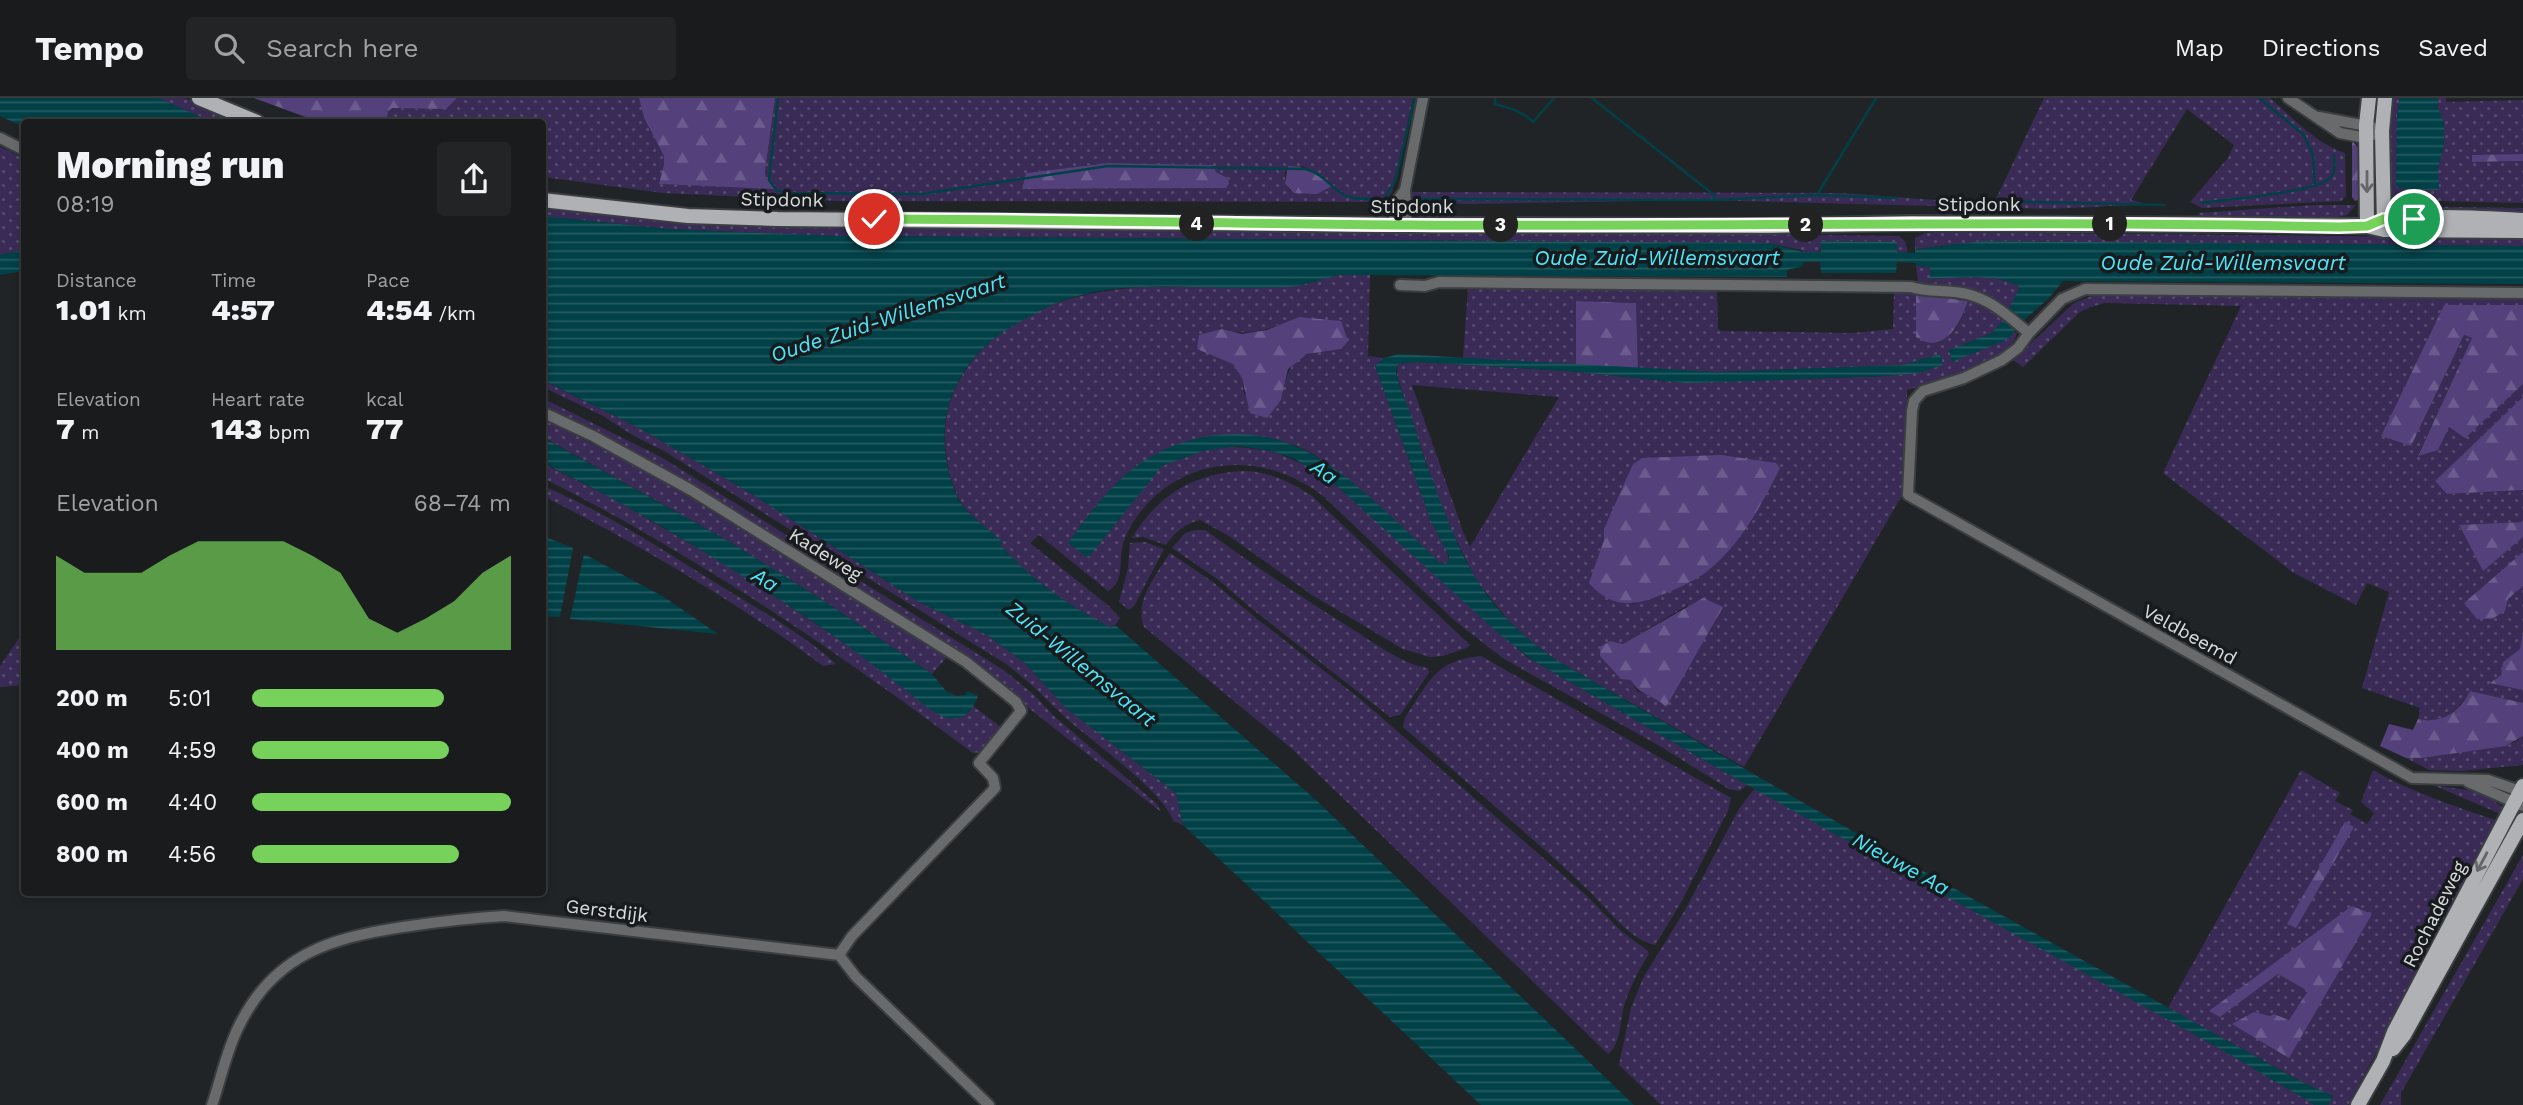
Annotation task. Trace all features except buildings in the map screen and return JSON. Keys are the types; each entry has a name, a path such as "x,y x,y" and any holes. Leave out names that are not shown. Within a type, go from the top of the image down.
{"main road":[{"path":"199,98 250,119"},
{"path":"2367,226 2366,131 2369,98"},
{"path":"2384,225 2382,131 2385,98"},
{"name":"Stipdonk","path":"546,200 688,216 778,219 1770,226 1923,223 2367,226 2487,218 2523,220"},
{"name":"Stipdonk","path":"2384,225 2523,231"},
{"name":"Rochadeweg","path":"2383,1061 2394,1031 2521,795"},
{"name":"Rochadeweg","path":"2358,1105 2383,1061 2404,1035 2523,820"}],"street":[{"path":"1400,225 1397,201 1405,190 1423,98"},
{"path":"2288,98 2313,116 2366,131 2382,131"},
{"path":"0,138 21,148"},
{"path":"1400,285 1425,286 1439,282 1911,287 1925,291 1967,294 1992,303 2029,333 2062,299 2085,289 2523,293"},
{"name":"Veldbeemd","path":"2029,333 2018,348 2003,360 1964,378 1923,391 1914,401 1908,495 2412,778 2488,780 2521,795"},
{"name":"Kadeweg","path":"546,414 593,436 691,490 966,663 1016,702 1021,710 979,763 993,778 995,788 852,936 839,955"},
{"name":"Gerstdijk","path":"212,1105 239,1024 258,995 291,962 321,946 367,933 455,919 504,916 839,955"},
{"path":"839,955 856,977 989,1105"}],"shaded area":[{"path":"158,98 185,98 236,119 205,119"},
{"path":"457,98 639,98 664,156 660,184 775,188 766,178 765,172 775,98 1413,98 1392,192 1383,202 836,201 663,193 546,177 546,119 387,119 388,110 446,109","holes":["1108,163 1212,165 1216,172 1228,178 1229,184 1225,188 1022,189 1026,173","1303,166 1331,185 1290,191 1285,184 1285,172"]},
{"path":"2044,98 2270,98 2315,137 2345,153 2346,196 2341,201 2202,208 2190,202 2228,158 2234,145 2187,109 2131,200 2143,203 2135,205 2050,209 1703,200 1467,204 1410,201 1411,192 1835,193 1995,201"},
{"path":"2390,98 2400,98 2397,116 2396,181 2397,186 2405,190 2438,189 2444,123 2437,98 2446,98 2446,102 2523,100 2523,154 2472,156 2472,162 2523,161 2523,203 2390,200 2386,139"},
{"path":"0,147 21,157 21,251 0,255"},
{"path":"546,205 1385,230 1899,236 1905,241 1908,252 1897,252 1897,242 1822,241 1820,252 1803,252 1768,243 835,236 668,229 546,216"},
{"path":"2314,205 2356,205 2347,215 2337,217 2199,216 2198,213"},
{"path":"2395,206 2523,208 2523,214 2408,211"},
{"path":"1925,233 2523,238 2523,246 1984,241 1915,249 1915,238"},
{"path":"1916,265 1931,268 1931,279 1989,278 2011,283 2020,287 2020,290 2009,309 1976,291 1957,287 1934,287 1918,282"},
{"path":"1370,274 1368,356 1384,358 1375,366 1431,521 1447,551 1449,561 1445,564 1439,562 1315,455 1283,441 1241,435 1213,436 1187,442 1141,465 1120,481 1102,500 1069,543 1088,557 1161,466 1203,451 1228,446 1272,451 1312,468 1337,486 1527,657 1747,785 1740,791 1729,789 1658,745 1504,659 1455,621 1324,497 1300,481 1274,471 1248,466 1222,466 1196,472 1172,483 1150,501 1132,524 1123,546 1119,578 1108,591 1039,535 1030,543 1109,606 1120,618 1112,629 1039,582 960,501 946,457 945,429 949,406 968,366 999,334 1018,321 1060,302 1109,291 1139,287 1285,287 1338,275","holes":["1299,317 1341,349 1314,353 1298,360 1288,373 1281,400 1244,394 1242,378 1233,364 1222,329 1253,332"]},
{"path":"1468,288 1717,290 1718,329 1721,331 1852,333 1893,329 1894,292 1916,294 1917,312 1938,343 1958,325 1968,301 1984,304 2006,321 1992,333 1964,344 2004,341 2017,333 2001,354 1987,363 1907,390 1907,487 1744,767 1556,660 1509,621 1477,582 1444,515 1397,376 1398,364 1417,362 1568,371 1686,383 1888,376 1943,365 1940,354 1903,365 1718,372 1638,369 1636,303 1577,301 1576,366 1463,358","holes":["1412,385 1559,397 1470,547 1464,534","1604,540 1679,587 1633,604 1594,570","1688,605 1660,700 1637,691 1610,641 1623,644"]},
{"path":"2097,294 2523,294 2523,305 2444,305 2381,436 2411,446 2464,335 2472,338 2418,455 2449,427 2465,437 2523,384 2523,397 2435,481 2448,494 2523,490 2523,522 2459,526 2483,570 2523,537 2523,552 2464,603 2508,599 2523,586 2523,631 2520,649 2503,662 2501,675 2491,682 2523,690 2523,703 2470,691 2449,714 2442,718 2426,720 2418,719 2420,708 2362,688 2389,592 2367,583 2356,605 2294,573 2163,473 2241,306 2105,303 2080,312 2023,367 2013,360 2074,303"},
{"path":"546,382 639,428 752,494 919,602 987,635 1025,663 1066,708 1176,793 1183,825 1173,821 1143,782 1006,664 664,451 603,416 546,388"},
{"path":"546,400 661,457 1005,671 1157,804 1161,812 1001,684 933,638 546,410"},
{"path":"546,421 652,474 947,657 932,674 730,542 546,439"},
{"path":"546,465 610,497 732,568 846,644 928,707 948,718 969,712 973,706 998,725 1000,731 982,752 973,753 869,677 764,606 600,508 546,480"},
{"path":"1247,471 1281,479 1312,496 1470,645 1443,656 1430,657 1403,649 1312,595 1229,536 1200,520 1180,529 1166,545 1143,537 1132,538 1154,509 1180,488 1211,476"},
{"path":"546,487 615,521 661,549 784,625 836,664 823,666 756,619 615,534 546,498"},
{"path":"1205,530 1261,570 1391,654 1428,668 1429,673 1400,715 1390,717 1216,578 1172,548 1185,533"},
{"path":"1145,542 1164,549 1134,606 1129,610 1119,602 1128,568 1130,543"},
{"path":"1170,553 1213,582 1359,698 1586,895 1621,931 1648,951 1649,954 1625,1003 1613,1050 1608,1054 1292,749 1144,627 1144,598"},
{"path":"21,635 21,685 0,687 0,666"},
{"path":"1481,656 1731,798 1728,811 1679,906 1655,945 1627,930 1543,849 1403,727 1405,718 1434,675 1453,662"},
{"path":"2523,736 2523,765 2461,771 2429,770 2406,758 2506,746"},
{"path":"2301,770 2340,793 2335,801 2353,810 2350,814 2367,824 2374,813 2361,802 2373,770 2418,792 2498,821 2348,1105 2328,1105 2333,1096 2317,1090 2168,1008","holes":["2352,906 2289,1058 2254,1012 2270,1016 2275,1014 2289,1020 2309,991 2278,974 2220,1017"]},
{"path":"2433,785 2480,792 2504,808 2503,815"},
{"path":"1755,788 2217,1047 2315,1105 1661,1105 1619,1065 1631,1008 1643,978 1685,910 1739,809"},
{"path":"2523,855 2523,879 2401,1093 2401,1105 2380,1105"}],"green space":[{"path":"254,98 457,98 446,109 392,108 388,111 387,119 311,119"},
{"path":"639,98 775,98 765,172 766,178 776,189 659,184 664,156 644,117"},
{"path":"2352,141 2359,153 2362,169 2359,200 2355,201 2352,197"},
{"path":"2523,154 2523,161 2472,162 2472,155"},
{"path":"1108,163 1213,165 1216,172 1228,178 1229,184 1226,188 1022,189 1026,173"},
{"path":"1288,166 1307,169 1332,186 1317,194 1294,193 1285,184"},
{"path":"1916,294 1968,301 1955,328 1943,340 1926,342 1916,337"},
{"path":"1576,301 1636,303 1638,369 1576,366"},
{"path":"2444,305 2523,305 2523,384 2465,438 2449,427 2438,450 2418,456 2472,338 2464,335 2411,446 2381,436"},
{"path":"1299,317 1341,321 1348,341 1341,349 1307,354 1288,369 1281,400 1267,418 1250,413 1242,378 1233,364 1197,349 1199,335 1222,329 1242,334 1267,330"},
{"path":"2523,397 2523,490 2447,494 2435,481"},
{"path":"1721,455 1776,463 1780,468 1757,511 1728,551 1700,576 1678,588 1641,602 1614,601 1597,591 1589,583 1604,540 1604,529 1633,464 1642,458"},
{"path":"2523,522 2523,537 2483,571 2459,525"},
{"path":"2523,552 2523,586 2508,599 2505,611 2492,619 2477,619 2464,603"},
{"path":"1703,598 1723,607 1666,707 1639,690 1631,680 1621,679 1600,656 1600,647 1610,641 1623,644"},
{"path":"2523,631 2523,690 2490,683 2501,675 2503,662 2520,649"},
{"path":"2470,691 2523,703 2523,736 2506,746 2421,758 2406,758 2380,746 2389,724 2413,730 2418,719 2434,720 2449,715 2461,705"},
{"path":"2345,822 2354,827 2296,928 2287,924"},
{"path":"2352,906 2372,914 2289,1058 2232,1024 2254,1012 2270,1016 2274,1014 2289,1020 2308,991 2278,974 2220,1017 2209,1011"}],"water":[{"path":"0,98 158,98 205,119 21,119 21,126 0,116"},
{"path":"2400,98 2437,98 2444,123 2444,145 2438,168 2439,190 2405,190 2396,186 2397,116"},
{"path":"546,216 668,229 835,236 1768,243 1803,252 1821,252 1821,241 1897,242 1897,252 1915,253 1915,249 1984,241 2523,246 2523,284 2063,281 2049,298 2023,321 2020,319 2013,327 2015,332 2004,341 1952,362 1949,350 1992,333 2003,320 2006,321 2013,312 2009,309 2020,287 1989,278 1930,279 1930,268 1915,263 1897,262 1896,273 1821,273 1820,262 1803,262 1803,266 1787,270 1787,277 1338,275 1286,287 1142,287 1086,294 1048,307 1016,324 982,349 958,382 946,419 948,468 955,492 964,507 1002,542 1000,545 1039,582 1095,619 1112,628 1114,624 1316,800 1634,1105 1481,1105 1183,825 1176,793 1066,708 1025,663 987,635 919,602 752,494 639,428 546,382"},
{"path":"21,251 21,272 0,275 0,255"},
{"path":"1399,354 1718,372 1903,365 1940,354 1943,365 1919,373 1686,383 1568,371 1417,362 1398,364 1396,372 1426,463 1460,549 1488,596 1506,618 1529,639 1556,660 1896,856 2298,1080 2333,1096 2328,1105 2315,1105 2217,1047 1747,785 1534,661 1498,633 1337,486 1295,459 1272,451 1238,446 1203,451 1162,466 1088,558 1068,543 1108,492 1145,461 1194,439 1246,434 1272,438 1298,447 1322,460 1368,495 1439,562 1445,564 1449,561 1449,556 1431,521 1375,366 1384,358"},
{"name":"Aa","path":"546,439 730,542 932,674 946,691 957,696 968,691 978,696 974,705 958,718 947,718 935,713 840,640 751,581 683,539 546,464"},
{"path":"546,537 573,548 560,617 546,616"},
{"path":"584,554 664,597 718,634 570,619"}],"waterway":[{"path":"778,98 769,180 777,191 788,193 922,194 1108,166 1306,169 1318,174 1339,192 1359,199 1384,199 1395,181 1415,98"},
{"path":"1495,98 1495,104 1520,113 1533,122 1554,98"},
{"path":"1592,98 1714,195 1714,200 1817,195 1897,198"},
{"path":"1817,195 1876,98"},
{"path":"2259,98 2304,135 2313,155 2315,186"},
{"path":"2202,203 2291,191 2323,183 2333,175 2334,155"},
{"path":"1422,199 1712,200"},
{"path":"1951,200 2164,205"}],"route":[{"path":"874,219 1407,225 1770,226 1910,223 2339,227 2367,226 2384,219 2414,219"}],"water label":[{"name":"Oude Zuid-Willemsvaart","path":"1657,258"},
{"name":"Oude Zuid-Willemsvaart","path":"2223,263"},
{"name":"Oude Zuid-Willemsvaart","path":"888,318"},
{"name":"Zuid-Willemsvaart","path":"1081,664"},
{"name":"Nieuwe Aa","path":"1901,864"}]}
